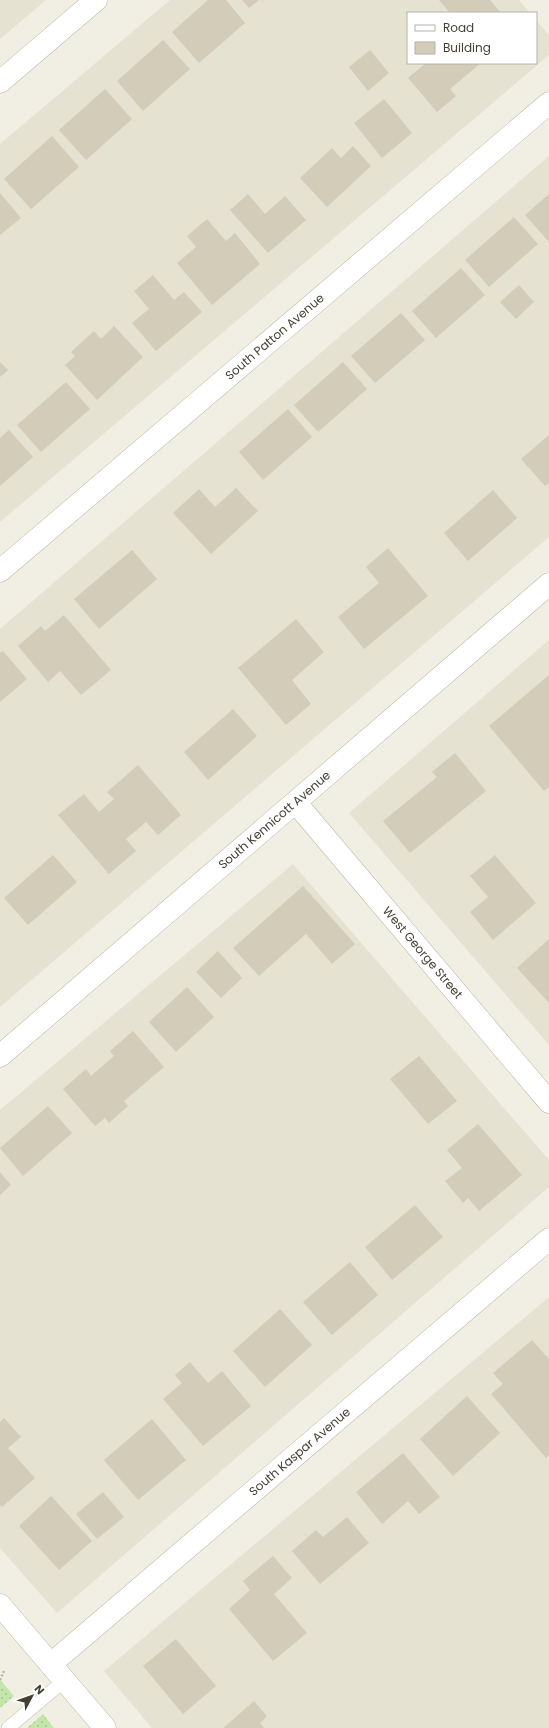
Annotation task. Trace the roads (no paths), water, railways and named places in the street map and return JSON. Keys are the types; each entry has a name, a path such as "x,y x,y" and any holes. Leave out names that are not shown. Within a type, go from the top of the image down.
{"street":[{"path":"0,82 96,0"},
{"name":"South Patton Avenue","path":"0,571 549,103"},
{"name":"South Kennicott Avenue","path":"0,1056 549,584"},
{"name":"West George Street","path":"296,803 549,1102"},
{"name":"South Kaspar Avenue","path":"58,1672 549,1239"},
{"path":"0,1605 105,1728"}],"lane":[{"path":"8,1728 58,1672"}]}
